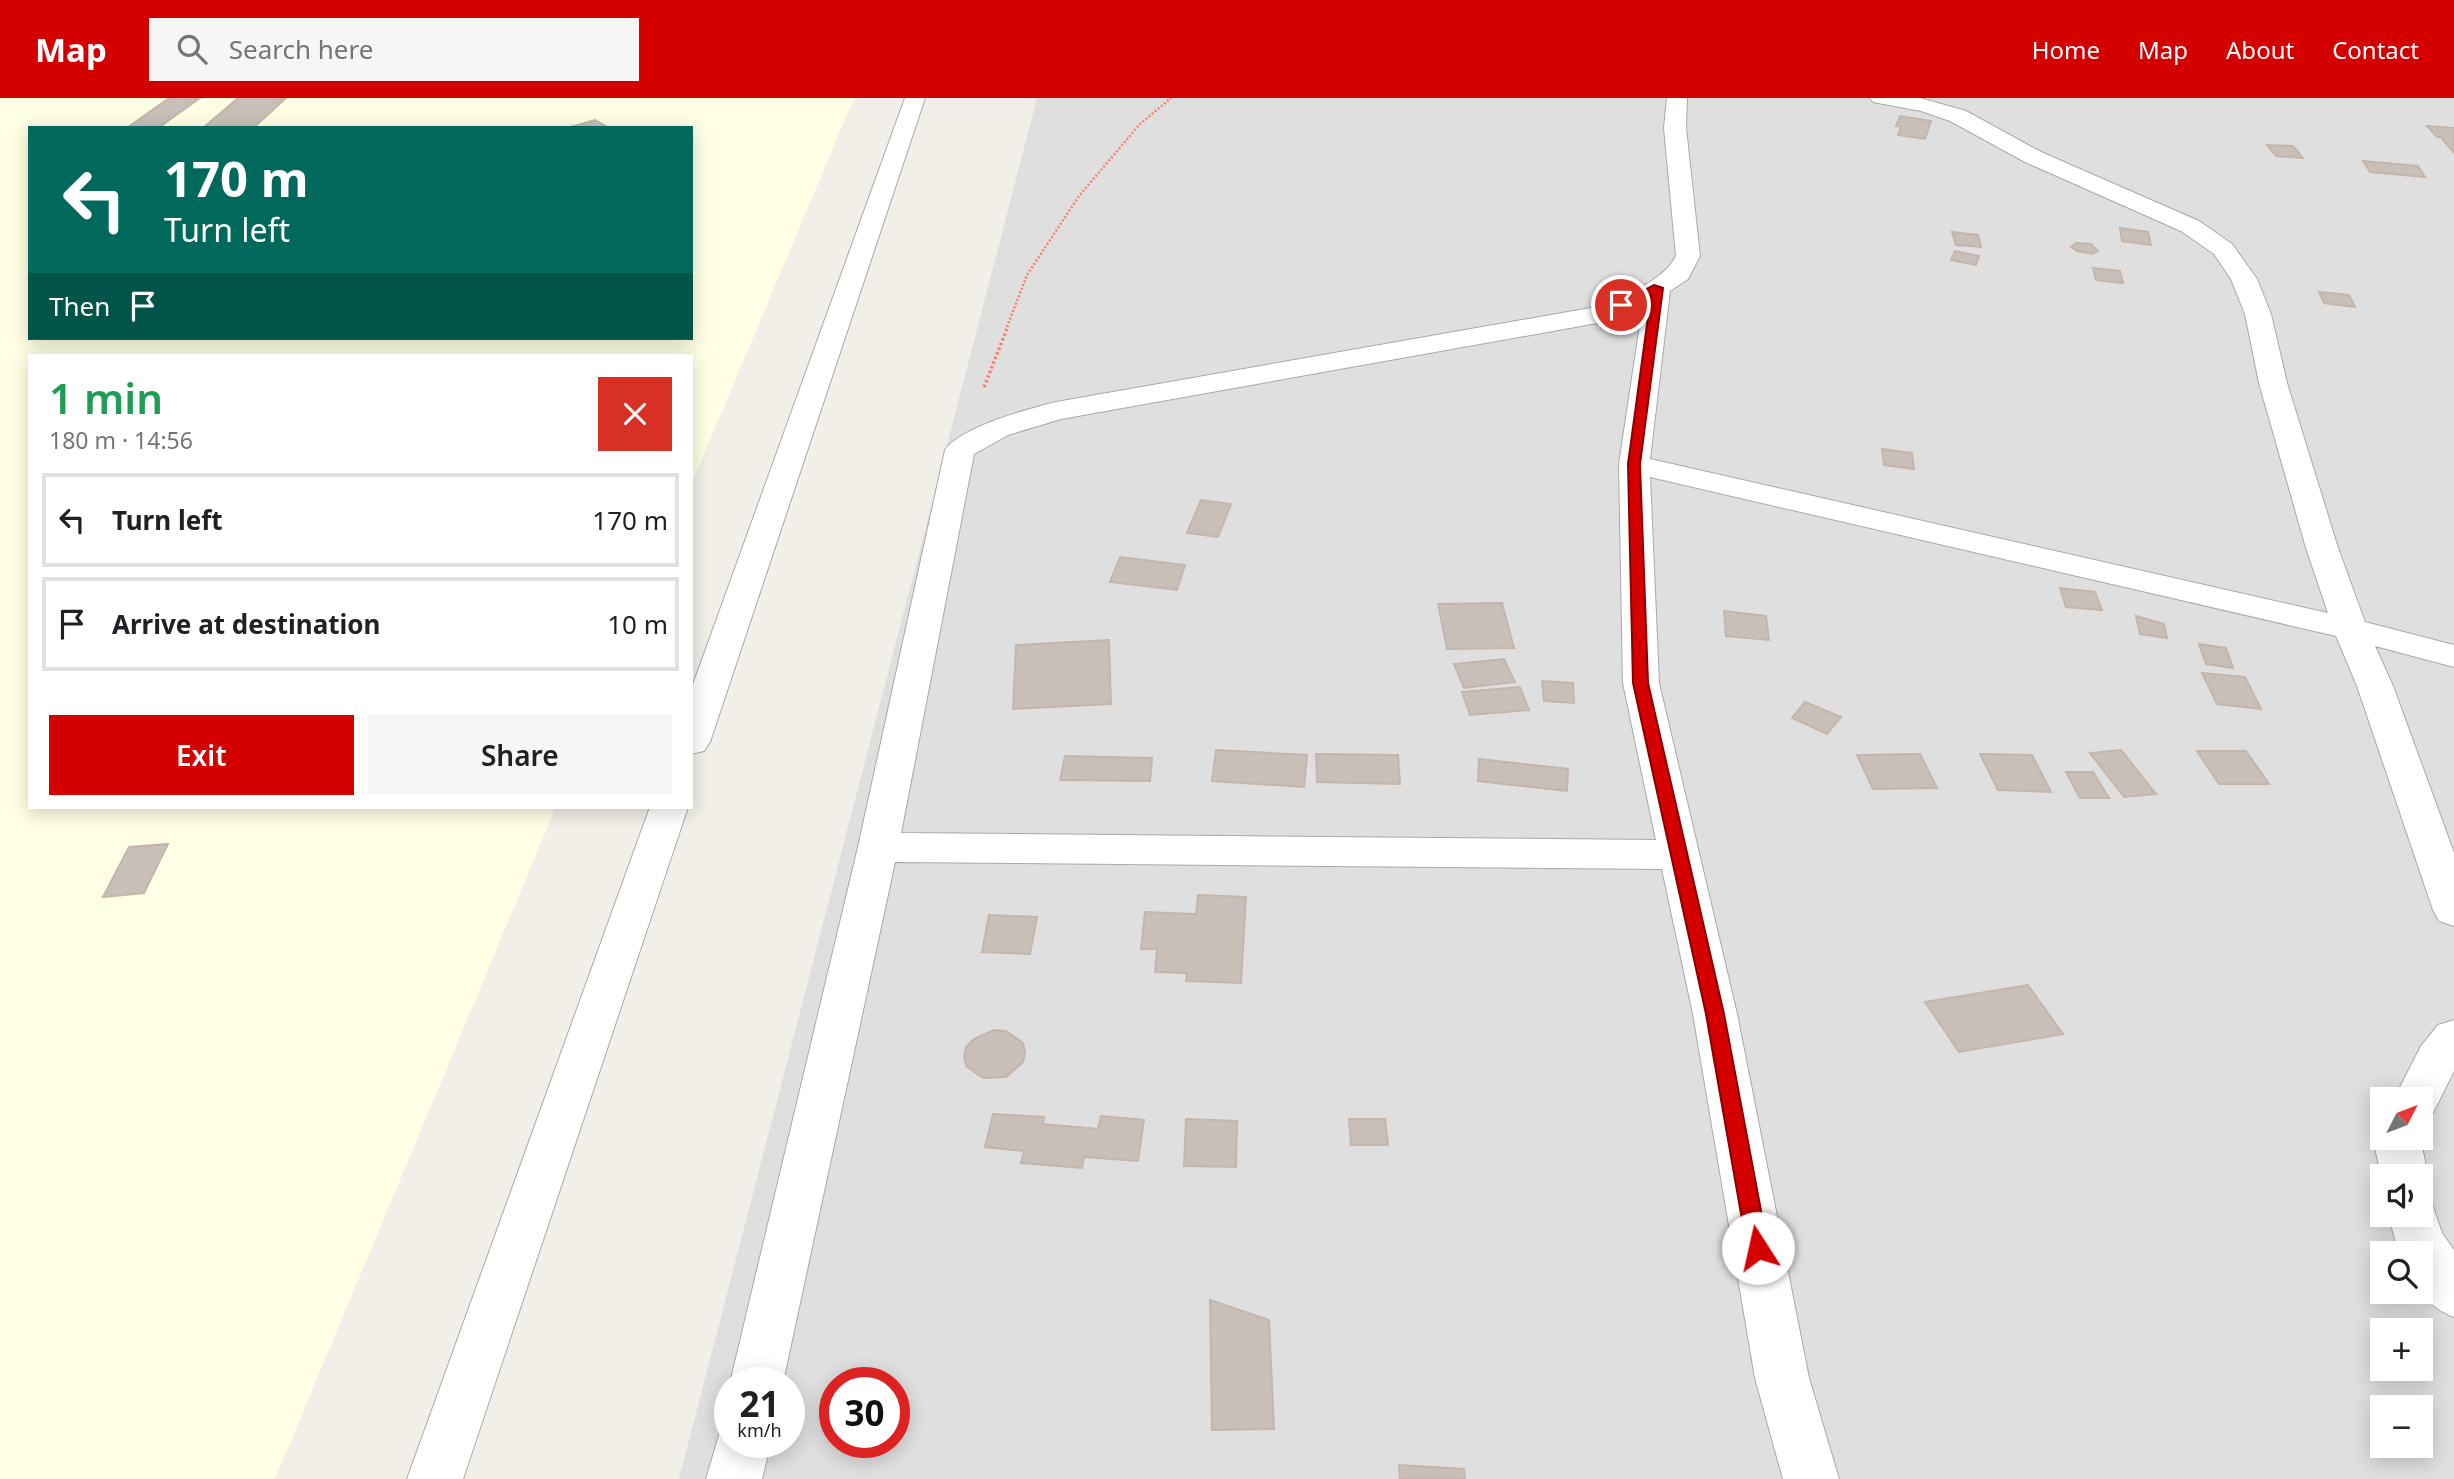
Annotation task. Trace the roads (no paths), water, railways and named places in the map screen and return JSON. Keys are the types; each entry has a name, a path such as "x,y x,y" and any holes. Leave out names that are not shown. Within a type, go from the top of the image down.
{"street":[{"path":"693,737 915,98"},
{"path":"759,1367 878,847 960,450 998,429 1056,411 1603,314 1658,288 1679,274 1688,256 1675,128 1677,98"},
{"path":"1880,98 1925,105 1958,116 2033,157 2190,226 2223,249 2244,279 2258,314 2273,383 2322,548 2350,629 2375,686 2454,910"},
{"path":"1658,288 1634,464 1641,683 1715,1014 1782,1378 1811,1479"},
{"path":"1634,464 2350,629 2454,656"},
{"path":"435,1479 668,809"},
{"path":"878,847 1680,855"},
{"path":"2423,1087 2437,1059 2454,1038"},
{"path":"2416,1227 2419,1241 2454,1293"},
{"path":"734,1479 739,1458"}]}
